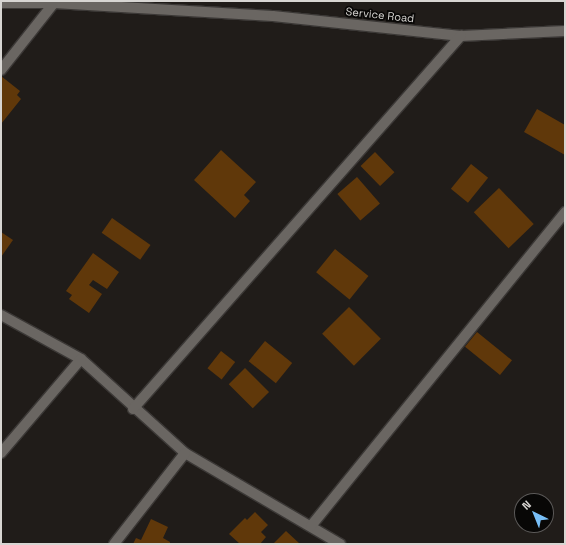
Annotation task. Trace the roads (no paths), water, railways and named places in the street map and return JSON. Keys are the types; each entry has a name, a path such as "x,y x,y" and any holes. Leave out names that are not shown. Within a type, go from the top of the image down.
{"street":[{"name":"Service Road","path":"1,3 54,3 273,16 461,36 565,31"},
{"path":"1,70 54,3"},
{"path":"133,409 461,36"},
{"path":"312,526 565,212"},
{"path":"1,315 81,359 133,409 185,454 312,526 340,544"},
{"path":"1,453 81,359"},
{"path":"114,544 185,454"}]}
